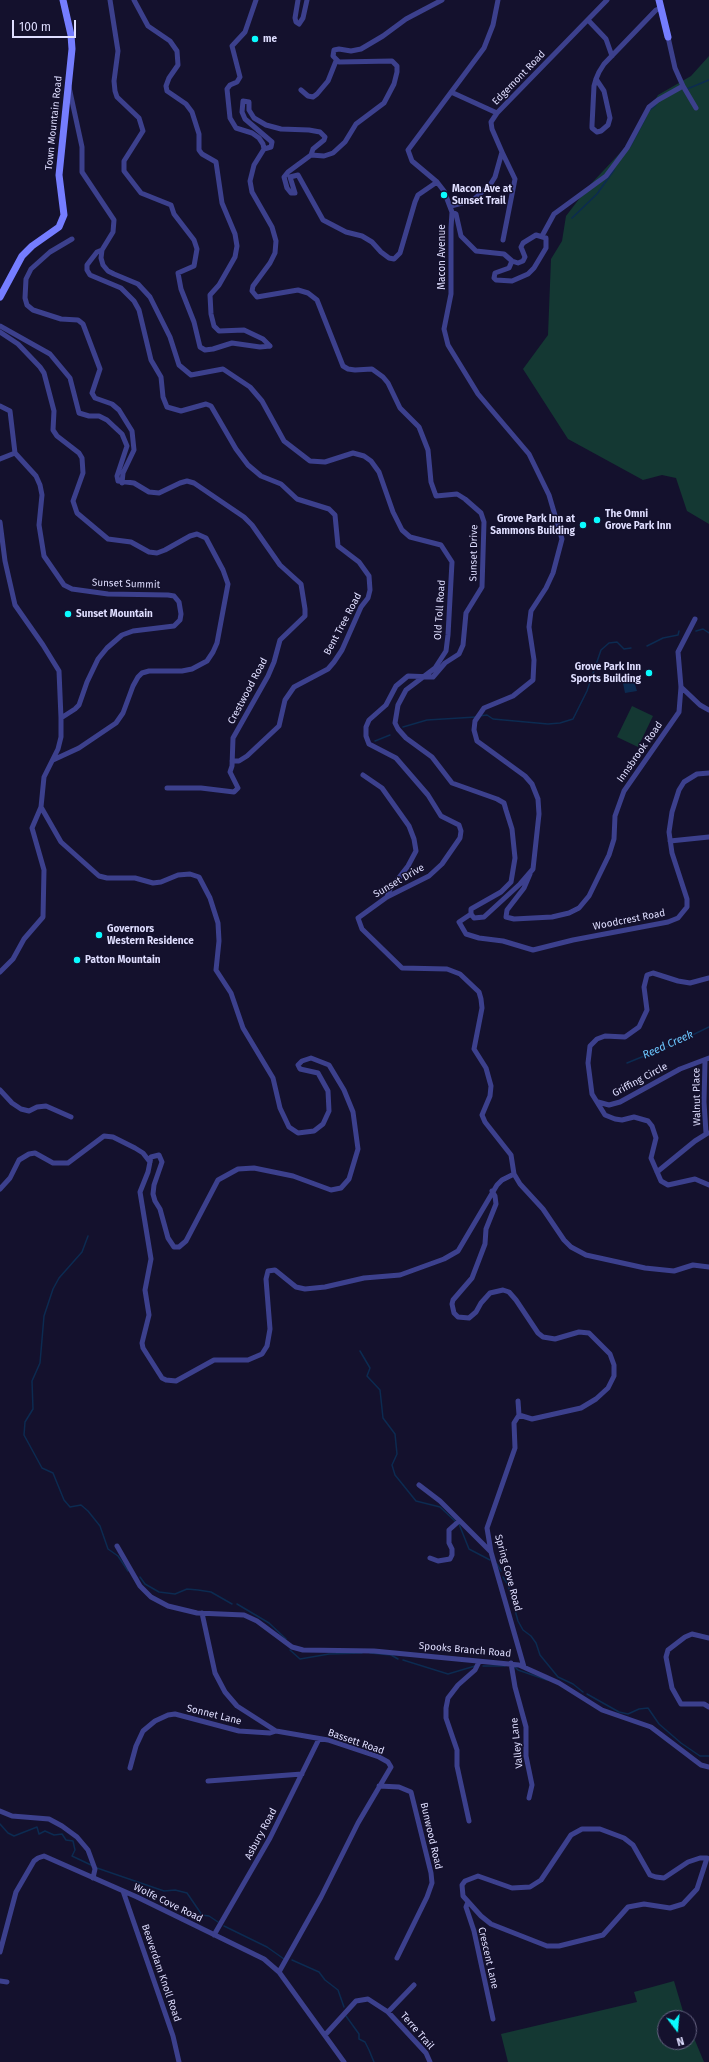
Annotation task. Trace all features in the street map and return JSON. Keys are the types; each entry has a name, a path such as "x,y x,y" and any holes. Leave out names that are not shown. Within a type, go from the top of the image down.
{"main road":[{"name":"Town Mountain Road","path":"0,296 22,256 32,246 52,234 62,222 64,210 59,184 59,167 72,49 71,35 63,0"},
{"path":"659,0 668,37"}],"street":[{"path":"110,0 118,51 114,81 115,91 118,97 139,118 143,131 124,161 124,171 141,193 171,205 174,214 194,240 198,249 194,266 178,273 180,289 194,322 200,348 205,350 213,349 232,343 260,347 270,346 263,339 244,330 219,331 214,326 211,314 210,295 219,285 235,257 238,246 235,234 218,191 216,162 202,154 199,150 199,134 192,112 186,104 167,91 166,86 169,78 178,65 177,51 170,41 148,26 134,0"},
{"path":"256,0 245,32 232,46 240,72 240,78 237,82 230,85 226,89 230,118 236,128 259,138 264,149 271,147 272,142 243,117 243,101 249,102 249,110 254,118 266,125 281,129 320,132 325,137 311,154 288,172 284,177 287,188 291,193 295,193 290,177 298,175 323,220 346,232 362,236 372,242 380,252 389,258 394,258 400,253 418,195 437,182"},
{"path":"298,0 295,18 296,22 299,24 303,18 307,0"},
{"path":"301,90 308,96 313,97 317,94 328,81 336,61 332,53 336,49 351,51 361,49 406,20 442,0"},
{"name":"Macon Avenue","path":"498,0 493,25 484,48 408,150 412,162 437,182 444,191 451,206 451,294 444,329 448,345 478,394 529,454 549,495 561,533 560,548 553,573 546,588 531,611 529,627 534,660 533,680 513,696 484,708 475,721 474,730 477,741 526,776 532,784 538,799 539,814 536,856 531,872"},
{"name":"Edgemont Road","path":"502,152 491,122 497,113 607,0"},
{"path":"596,79 604,91 610,113 610,122 601,131 597,132 592,128 594,86 596,79 604,64 656,10 661,8"},
{"path":"588,20 606,39 612,56"},
{"path":"668,37 675,68 683,86 696,108"},
{"path":"311,154 324,156 339,150 356,124 384,103 394,84 397,68 392,61 336,61"},
{"path":"69,84 82,147 82,172 114,220 113,232 102,250"},
{"path":"542,236 554,214 606,176 627,148 649,108 658,100 683,86"},
{"path":"451,92 497,113"},
{"name":"Sunset Drive","path":"264,149 254,165 250,181 252,192 274,232 276,247 270,263 253,286 252,291 257,297 266,297 298,290 308,293 317,300 343,366 348,369 356,370 372,369 383,377 388,383 400,408 419,428 428,450 431,482 436,496 457,494 481,513 484,522 482,587 466,613 463,645 459,654 445,664 433,677 423,678 408,676 396,686 386,705 369,720 366,736 369,744 396,758 418,782 441,816 459,825 461,831 460,838 442,864 429,876 387,897 358,918 362,929 393,961 402,968 447,969 460,974 479,992 482,1008 474,1049 486,1068 491,1086 490,1096 482,1115 484,1122 511,1155 514,1174"},
{"path":"451,206 473,200 490,185 497,172 502,152"},
{"path":"502,152 515,179 503,240"},
{"path":"452,212 456,214 461,236 476,251 504,254 512,261 523,262 525,257 521,247 523,243 536,235 546,238 547,243 534,268 524,276 512,281 496,280 494,278 495,273 509,268 512,261"},
{"path":"72,238 50,252 34,266 26,279 25,298 27,305 34,310 61,319 78,320 83,324 100,368 92,393 94,398 112,404 119,410 132,431 134,450 123,473 122,483"},
{"name":"Old Toll Road","path":"102,250 101,258 108,271 138,284 150,297 170,336 179,365 184,370 196,375 221,368 237,377 256,392 284,440 310,461 325,462 353,453 364,456 371,461 379,472 393,512 402,530 410,537 441,545 452,562 446,651 435,668 406,690 401,698 395,723 398,729 432,757 452,783 474,789 504,803 512,829 516,858 511,882 501,892 472,909 471,914"},
{"name":"Bent Tree Road","path":"102,250 97,252 90,261 87,265 87,270 90,275 121,288 134,301 139,310 150,360 161,377 163,397 167,407 181,411 206,404 211,406 236,450 248,465 261,476 281,484 297,499 330,509 335,515 338,546 359,562 369,576 370,590 368,598 361,608 342,650 334,662 328,669 294,687 285,700 279,726 247,756 239,761 232,761"},
{"path":"0,326 50,354 70,378 79,413 103,418 122,434 127,446 117,476 118,481 122,483"},
{"path":"0,332 18,344 44,373 54,411 53,430 57,436 79,453 82,458 83,473 73,501 76,513 108,539 131,542 149,552 158,553 196,534 206,538 223,570 228,584 214,652 207,661 196,667 182,671 149,671 142,673 133,686 123,713 116,723 79,748 52,760"},
{"path":"0,406 10,411 15,453 0,459"},
{"name":"Sunset Summit","path":"15,453 36,476 40,485 42,495 38,525 44,556 64,585 78,590 108,594 174,596 181,608 180,620 174,626 133,630 122,635 106,648 87,682 76,710 61,718"},
{"name":"Crestwood Road","path":"122,483 134,484 149,492 159,493 180,483 187,481 194,483 244,517 252,525 280,565 301,584 305,616 280,640 274,662 268,676 233,738 230,775 238,788 234,792 201,788 167,788"},
{"path":"0,522 5,561 15,606 43,645 58,671 61,718 61,737 58,749 44,777 41,807 32,828 44,870 43,917 24,939 13,959 0,972"},
{"name":"Innsbrook Road","path":"531,872 524,888 507,910 506,917 514,919 552,917 570,913 579,908 589,896 609,855 614,838 615,816 624,791 679,712 681,687 678,652 696,619"},
{"path":"681,687 700,705 709,710"},
{"name":"Woodcrest Road","path":"471,914 459,922 466,934 479,938 503,941 532,950 668,922 678,918 687,907 687,899 675,866 670,841 670,823 679,790 689,778 696,774 709,773"},
{"path":"363,774 382,788 409,826 414,839 416,851 408,866 390,889 387,897"},
{"path":"41,807 61,842 99,876 107,878 135,878 153,883 161,882 178,875 190,874 199,877 210,898 218,923 219,940 216,970 231,993 243,1028 273,1078 280,1108 289,1127 298,1133 314,1131 323,1124 329,1111 328,1091 318,1073 300,1069 298,1065 302,1061 311,1058 329,1065 344,1090 354,1112 358,1149 349,1179 341,1188 331,1190 293,1176 254,1168 238,1169 218,1180 186,1241 180,1247 174,1247 168,1238 160,1209 153,1194 161,1159 159,1155 154,1155 150,1162 148,1172 140,1192 151,1259 145,1290 149,1315 142,1343 143,1348 162,1378 171,1381 187,1376 214,1360 248,1360 262,1354 267,1346 270,1329 266,1279 268,1271 275,1270 296,1287 305,1289 325,1288 364,1278 400,1276 444,1259 458,1251 492,1192 502,1180 514,1174 526,1193 543,1210 564,1240 578,1251 594,1257 674,1271 693,1265 709,1267"},
{"path":"670,841 709,837"},
{"path":"471,914 474,918 484,917 531,872"},
{"path":"709,978 690,983 678,981 653,973 647,975 644,987 647,1010 639,1027 624,1037 605,1036 597,1039 590,1046 588,1074 592,1094 605,1115 622,1120 634,1117 648,1121 652,1126 656,1138 651,1158 661,1181 668,1185 695,1179 709,1186"},
{"name":"Griffing Circle","path":"598,1102 609,1105 620,1102 680,1069 707,1059"},
{"name":"Walnut Place","path":"707,1059 704,1102 708,1133"},
{"path":"0,1090 12,1103 21,1109 30,1110 37,1107 46,1106 71,1117"},
{"path":"657,1172 708,1133"},
{"path":"0,1189 10,1178 17,1163 29,1154 35,1153 53,1163 63,1164 72,1161 104,1136 113,1137 135,1148 143,1153 150,1162"},
{"path":"492,1192 495,1196 496,1204 486,1229 485,1244 472,1278 453,1300 452,1304 454,1313 458,1317 469,1318 476,1312 481,1302 490,1293 503,1290 509,1292 516,1300 538,1333 544,1337 555,1339 579,1332 589,1333 610,1354 614,1365 614,1376 608,1388 590,1404 573,1410 537,1418 518,1416"},
{"name":"Spring Cove Road","path":"518,1401 518,1416 514,1423 515,1448 487,1528 491,1552 524,1667"},
{"path":"419,1485 440,1501 491,1552"},
{"path":"430,1558 438,1561 450,1559 452,1555 449,1543 449,1530 459,1521"},
{"name":"Spooks Branch Road","path":"117,1546 133,1577 151,1597 168,1606 202,1613 244,1615 257,1621 292,1647 303,1650 374,1651 479,1662 511,1663 524,1667 560,1683 602,1710 651,1727 701,1765 709,1767"},
{"name":"Bassett Road","path":"202,1613 215,1673 225,1692 238,1706 276,1731 319,1738 379,1757 388,1762 391,1767 379,1786 280,1972"},
{"path":"709,1638 692,1634 685,1637 668,1650 666,1657 672,1688 681,1704 704,1704 709,1707"},
{"path":"469,1821 457,1766 457,1750 446,1718 446,1708 448,1698 458,1685 475,1670 479,1662"},
{"name":"Valley Lane","path":"511,1663 515,1687 526,1727 526,1756 532,1785 529,1798"},
{"name":"Sonnet Lane","path":"130,1768 136,1746 143,1731 155,1721 168,1715 175,1714 239,1732 270,1733 276,1731"},
{"name":"Asbury Road","path":"214,1935 270,1838 319,1738"},
{"path":"208,1781 302,1774"},
{"name":"Bunwood Road","path":"379,1786 399,1787 411,1792 431,1873 432,1884 427,1897 397,1958"},
{"path":"0,1811 12,1816 49,1818 62,1826 77,1837 88,1850 94,1865 93,1878"},
{"name":"Crescent Lane","path":"493,2019 474,1931 467,1910 468,1902 463,1896 462,1885 465,1881 474,1876 484,1877 512,1888 530,1887 541,1880 572,1835 582,1829 600,1829 624,1838 633,1845 650,1875 656,1878 664,1878 688,1862 700,1858 708,1859"},
{"name":"Wolfe Cove Road","path":"0,1952 16,1892 38,1858 44,1856 123,1891 264,1959 280,1972 344,2062"},
{"path":"468,1902 492,1924 547,1946 559,1946 603,1935 628,1907 636,1904 670,1908 682,1904 697,1889 708,1859"},
{"name":"Beaverdam Knoll Road","path":"123,1891 173,2036 179,2062"},
{"path":"0,1981 7,1982"},
{"path":"388,2012 414,1986"},
{"name":"Terre Trail","path":"325,2035 356,2001 368,1999 388,2012 426,2053 430,2062"}],"green space":[{"path":"709,56 709,524 687,511 676,478 662,475 643,480 568,439 523,369 548,335 551,259 562,241 566,216 589,186 634,138 658,95 691,76"},
{"path":"632,706 653,716 638,747 617,737"},
{"path":"674,1981 683,2010 657,2010 657,2050 697,2050 697,2045 704,2062 508,2062 501,2034 637,2002 634,1992"}],"water":[{"path":"634,681 637,691 625,693 623,683"}],"waterway":[{"path":"687,89 709,80"},
{"path":"650,110 656,105"},
{"path":"630,147 646,117"},
{"path":"572,218 597,194 614,170"},
{"path":"696,631 703,629 709,633"},
{"path":"647,646 663,638 678,635 679,631"},
{"path":"479,716 487,715 493,719 548,724 560,723 573,719 587,691 601,650 609,643 617,642 624,649 631,648"},
{"path":"403,727 427,720 476,717"},
{"path":"375,741 390,735"},
{"name":"Reed Creek","path":"627,1063 676,1043 709,1027"},
{"path":"88,1236 82,1252 59,1278 53,1289 44,1316 40,1363 32,1381 33,1409 25,1422 24,1435 42,1468 53,1473 64,1500 70,1507 81,1505 88,1511 100,1526 108,1549 118,1556 128,1571"},
{"path":"360,1351 370,1368 367,1376 380,1390 383,1418 395,1434 397,1454 392,1465 395,1475 416,1501 440,1507 455,1521"},
{"path":"459,1524 469,1549 490,1560"},
{"path":"497,1564 501,1571"},
{"path":"140,1577 145,1584 159,1592 175,1594 187,1589 211,1592 232,1604"},
{"path":"503,1577 508,1585 518,1621 523,1630 531,1636 536,1643 540,1655 558,1677 573,1684 583,1692"},
{"path":"237,1604 269,1623 286,1639"},
{"path":"290,1650 300,1659 329,1654 362,1653"},
{"path":"370,1653 391,1655 398,1659"},
{"path":"403,1660 448,1674 475,1666"},
{"path":"483,1666 505,1666"},
{"path":"514,1666 518,1670 547,1680"},
{"path":"587,1694 619,1712 628,1714 639,1709 648,1708 659,1724 681,1743 700,1756 709,1756"},
{"path":"0,1824 8,1833 14,1836 37,1827 39,1834 45,1831 54,1835 62,1834 66,1840 73,1841 75,1850 72,1856 91,1865"},
{"path":"97,1868 164,1891 175,1890 187,1893 202,1915 209,1916 218,1922"},
{"path":"224,1926 267,1947 284,1959"},
{"path":"292,1960 319,1972 325,1980 338,1990 344,2007"},
{"path":"346,2016 359,2034 359,2039 365,2042 374,2062"}],"place":[{"name":"me","path":"255,39"},
{"name":"Macon Ave at Sunset Trail","path":"444,195"},
{"name":"The Omni Grove Park Inn","path":"597,520"},
{"name":"Grove Park Inn at Sammons Building","path":"583,525"},
{"name":"Sunset Mountain","path":"68,614"},
{"name":"Grove Park Inn Sports Building","path":"649,673"},
{"name":"Governors Western Residence","path":"99,935"},
{"name":"Patton Mountain","path":"77,960"}]}
